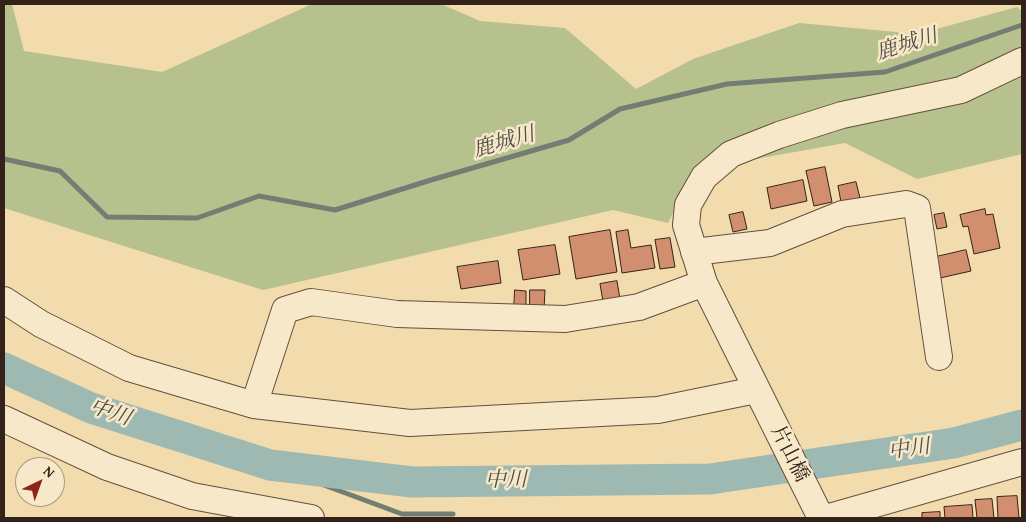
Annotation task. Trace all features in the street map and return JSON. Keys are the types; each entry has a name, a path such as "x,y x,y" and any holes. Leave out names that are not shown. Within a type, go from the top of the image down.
{"street":[{"name":"片山橋","path":"821,518 704,283 686,225 688,205 704,177 732,154 780,135 842,115 961,90 1022,61"},
{"path":"694,252 770,244 842,214 906,204 917,208 939,357"},
{"path":"254,405 285,310 311,302 397,314 565,319 639,307 704,283"},
{"path":"4,300 41,324 129,368 254,405 410,423 658,410 756,390"},
{"path":"4,419 107,467 192,496 311,518"},
{"path":"826,518 1022,462"}],"green space":[{"path":"4,4 12,4 24,51 162,72 312,4 441,4 480,21 565,28 636,89 693,59 799,23 918,34 1017,7 1022,11 1022,154 917,179 845,143 694,170 668,223 613,210 263,290 4,208"}],"building":[{"path":"825,167 832,202 814,206 806,171"},
{"path":"803,180 807,201 771,209 767,188"},
{"path":"856,182 860,198 841,202 838,186"},
{"path":"985,209 986,215 993,214 1000,248 974,254 968,226 963,227 960,215"},
{"path":"743,212 747,229 733,232 729,215"},
{"path":"944,213 947,227 937,229 934,215"},
{"path":"610,230 617,272 576,279 569,237"},
{"path":"628,230 631,248 651,245 655,268 622,273 616,232"},
{"path":"670,238 675,267 660,269 655,240"},
{"path":"555,245 560,274 523,280 518,250"},
{"path":"966,250 971,271 940,278 936,257"},
{"path":"498,261 501,283 461,289 457,267"},
{"path":"617,281 621,305 604,307 600,284"},
{"path":"515,290 526,291 526,310 514,310"},
{"path":"530,290 545,290 544,310 530,309"},
{"path":"1017,496 1019,518 998,518 997,497"},
{"path":"992,499 994,518 977,518 975,500"},
{"path":"972,505 973,518 945,518 944,507"},
{"path":"940,512 940,518 922,518 922,513"}],"waterway":[{"name":"鹿城川","path":"4,159 60,171 107,217 197,218 259,196 335,210 569,140 620,109 727,84 885,72 1022,25"},
{"name":"中川","path":"4,368 91,408 270,465 412,482 710,479 954,443 1022,425"},
{"path":"270,465 402,514 453,514"}]}
